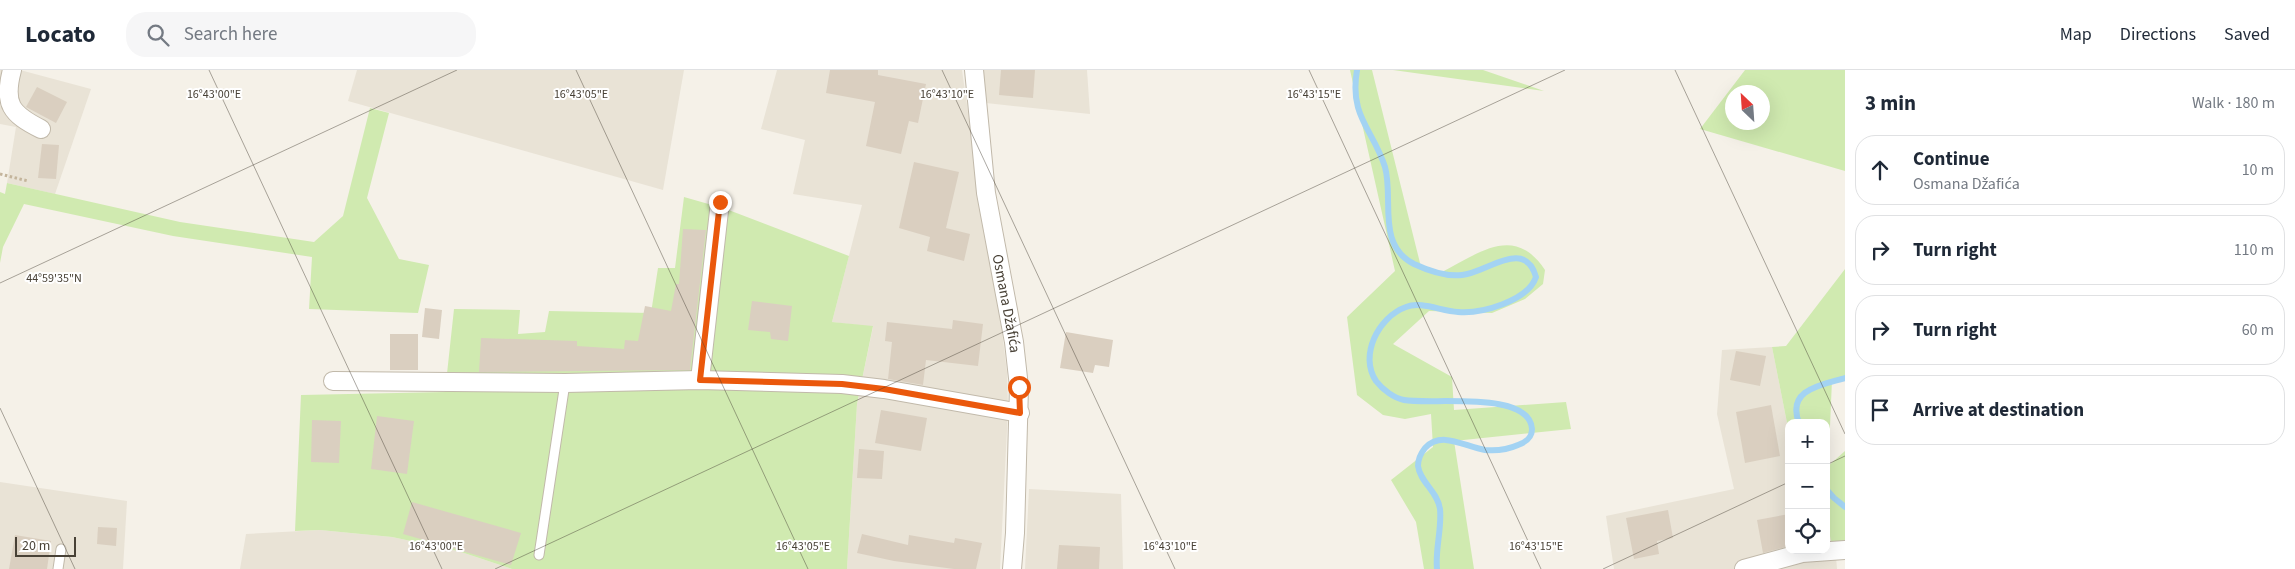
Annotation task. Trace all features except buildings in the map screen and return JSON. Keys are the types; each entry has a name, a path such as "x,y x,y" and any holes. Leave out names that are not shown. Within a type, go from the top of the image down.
{"street":[{"path":"12,70 8,84 8,102 15,114 41,130"},
{"name":"Osmana Džafića","path":"974,70 986,193 1014,342 1020,413 1012,569"},
{"path":"700,380 720,202"},
{"path":"333,381 565,383 700,380 842,384 884,389 1020,413"},
{"path":"1744,569 1802,553 1845,550"}],"lane":[{"path":"539,555 565,383"},
{"path":"58,569 61,549"}],"path":[{"path":"0,174 28,181"}],"shaded area":[{"path":"0,70 20,70 91,89 55,194 7,183 16,127 0,124"},
{"path":"357,70 684,70 663,190 348,101"},
{"path":"777,70 962,70 999,308 1007,372 1008,410 1000,569 847,569 857,404 873,327 832,322 862,205 793,194 805,140 761,129"},
{"path":"982,70 1087,70 1090,114 986,103"},
{"path":"1772,347 1786,419 1785,554 1830,554 1830,534 1837,569 1614,569 1606,516 1734,489 1717,414 1722,350"},
{"path":"0,482 127,501 123,569 0,569"},
{"path":"1029,489 1121,494 1123,569 1025,569"},
{"path":"320,530 392,537 458,551 512,569 240,569 246,534"}],"green space":[{"path":"1350,70 1372,70 1421,267 1440,273 1482,251 1508,245 1521,248 1533,256 1545,270 1543,284 1525,299 1492,313 1429,311 1393,344 1452,377 1454,410 1566,402 1571,429 1454,441 1474,569 1424,569 1416,522 1391,480 1433,447 1431,414 1405,419 1383,415 1357,395 1347,317 1395,271"},
{"path":"1393,70 1483,70 1544,91"},
{"path":"1745,70 1845,70 1845,171 1700,129 1725,96 1725,130 1770,130 1770,85 1734,85"},
{"path":"370,108 389,113 367,198 399,259 429,265 418,313 309,309 312,257 173,236 24,204 3,247 0,263 0,192 5,194 7,183 180,222 314,242 343,216"},
{"path":"684,197 726,209 849,256 832,322 873,326 857,404 847,569 512,569 458,551 392,537 320,530 295,531 301,395 445,392 454,309 520,310 518,334 545,332 549,311 651,313 658,268 675,268"},
{"path":"1845,269 1845,378 1832,380 1830,427 1830,419 1786,419 1772,347 1786,346"},
{"path":"1845,451 1845,542 1832,545 1830,536 1830,464"}],"waterway":[{"path":"1357,70 1356,100 1359,111 1385,167 1390,233 1402,256 1425,269 1437,273 1456,275 1472,273 1514,258 1523,260 1531,265 1536,277 1524,293 1514,299 1479,311 1458,312 1418,305 1406,307 1387,319 1374,338 1371,349 1371,371 1376,381 1393,395 1404,400 1498,404 1515,409 1527,417 1532,429 1531,435 1526,441 1507,449 1485,450 1446,440 1439,440 1425,448 1420,456 1419,472 1436,497 1440,509 1437,569"},
{"path":"1798,419 1796,412 1797,403 1808,390 1845,378"},
{"path":"1830,494 1845,507"}],"route":[{"path":"720,202 700,380 842,384 884,389 1020,413 1019,387"}]}
